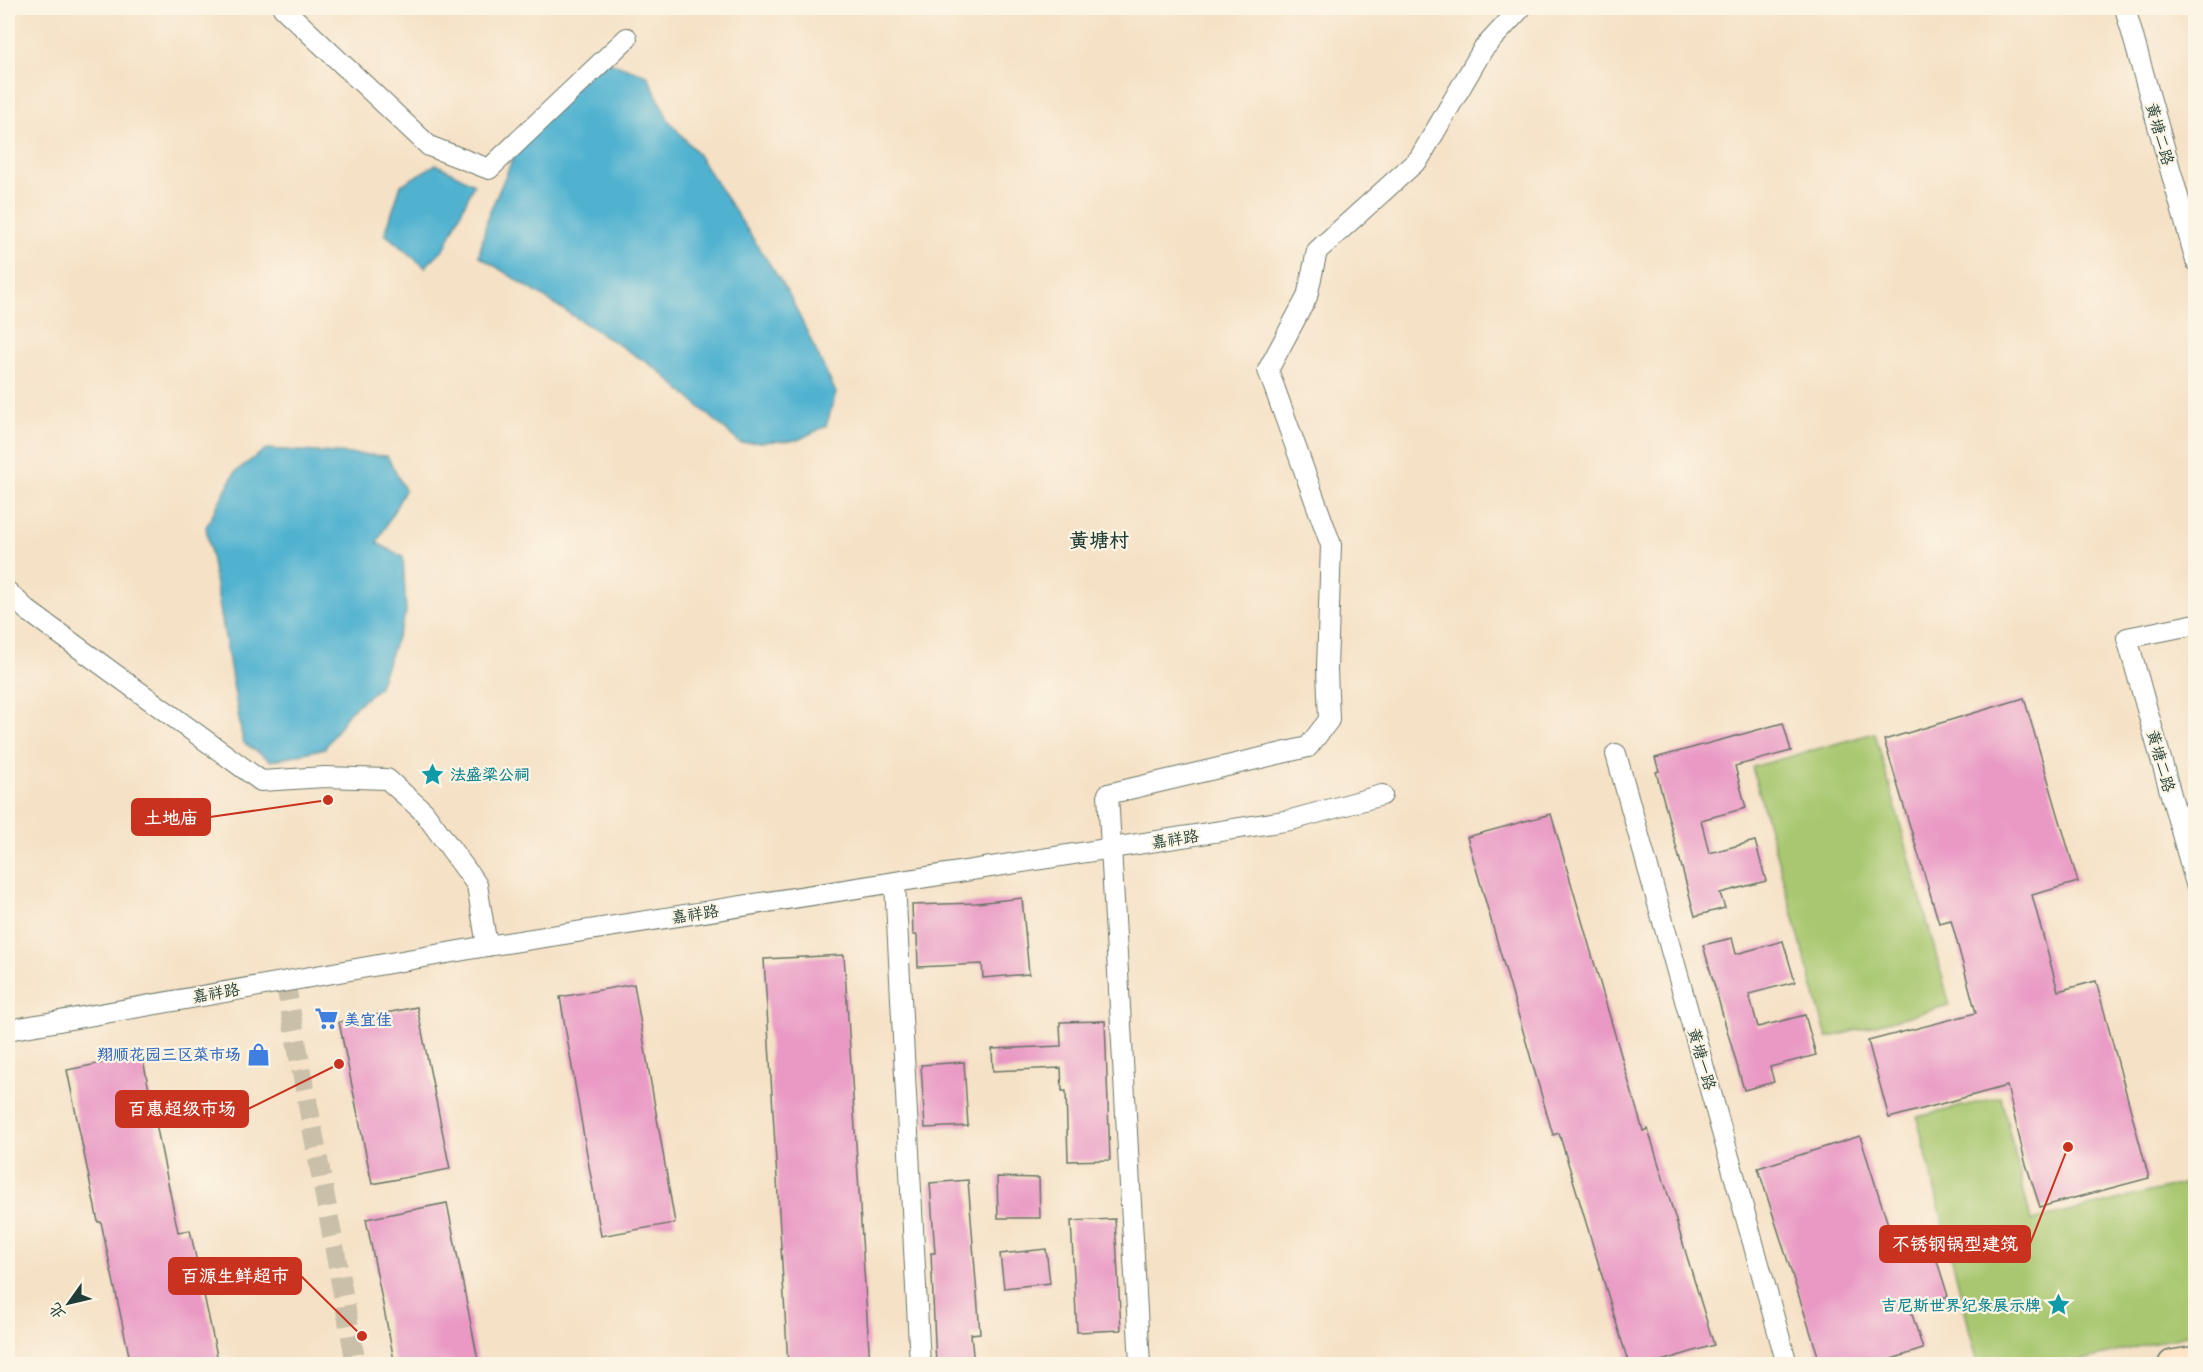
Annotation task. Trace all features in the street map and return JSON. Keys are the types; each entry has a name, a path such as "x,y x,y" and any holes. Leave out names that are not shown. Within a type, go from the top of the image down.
{"main road":[{"path":"2172,1365 2196,1360"}],"street":[{"path":"283,8 429,146 489,170 627,38"},
{"path":"1140,1365 1108,794 1308,747 1329,720 1327,669 1331,545 1268,370 1307,297 1317,251 1419,159 1483,49 1521,8"},
{"name":"黄塘二路","path":"2125,8 2196,261"},
{"path":"8,592 27,610 261,781 325,777 387,778 424,812 477,885 487,946"},
{"name":"黄塘二路","path":"2196,624 2127,638 2196,884"},
{"name":"黄塘一路","path":"1616,754 1787,1365"},
{"name":"嘉祥路","path":"8,1030 487,946 1291,820 1382,795"},
{"path":"895,883 920,1365"}],"green space":[{"path":"1875,733 1950,1005 1827,1038 1752,767"},
{"path":"2001,1097 2031,1221 2195,1181 2195,1333 2066,1364 1978,1364 1917,1117"}],"water":[{"path":"604,60 647,75 669,121 696,152 788,292 836,393 826,426 798,440 740,443 657,369 479,256 488,216 522,138"},
{"path":"436,164 474,184 445,247 425,267 385,234 401,185"},
{"path":"266,449 387,456 405,490 377,543 403,557 406,613 378,688 349,712 325,748 271,761 243,742 206,527 235,472"}],"building":[{"path":"2024,698 2078,882 2032,895 2058,991 2096,981 2149,1178 2040,1207 2025,1161 2007,1086 1889,1118 1868,1041 1976,1013 1951,920 1939,923 1884,740"},
{"path":"1783,723 1791,751 1735,766 1746,808 1701,820 1709,853 1755,841 1766,881 1720,893 1725,908 1695,916 1656,772 1659,771 1655,758"},
{"path":"1551,814 1643,1131 1648,1129 1714,1345 1648,1365 1629,1365 1559,1133 1553,1135 1467,837"},
{"path":"1022,898 1029,974 983,978 982,964 918,967 917,935 913,935 912,905 976,903"},
{"path":"1732,938 1736,954 1783,941 1795,982 1749,994 1758,1027 1805,1015 1816,1055 1770,1067 1774,1082 1744,1090 1703,945"},
{"path":"844,955 870,1365 788,1365 764,959"},
{"path":"634,984 675,1223 601,1236 560,997"},
{"path":"417,1007 450,1169 372,1184 339,1022"},
{"path":"1105,1021 1110,1160 1068,1161 1066,1091 1062,1091 1061,1068 993,1071 992,1049 1061,1046 1060,1022"},
{"path":"142,1055 178,1232 190,1230 219,1365 131,1365 101,1222 98,1222 67,1070"},
{"path":"964,1062 968,1126 925,1128 921,1065"},
{"path":"1860,1136 1892,1237 1926,1226 1948,1296 1910,1308 1923,1349 1873,1365 1821,1365 1758,1168"},
{"path":"997,1177 1039,1178 1040,1218 998,1218"},
{"path":"968,1180 980,1333 971,1334 974,1365 936,1365 931,1253 935,1253 930,1183"},
{"path":"447,1203 479,1365 395,1365 366,1219"},
{"path":"1115,1219 1121,1330 1077,1332 1071,1221"},
{"path":"1046,1249 1050,1283 1004,1288 1000,1254"}],"tunnel":[{"path":"285,981 356,1364"}],"place":[{"name":"法盛梁公祠","path":"432,774"},
{"name":"土地庙","path":"328,800"},
{"name":"美宜佳","path":"326,1019"},
{"name":"翔顺花园三区菜市场","path":"259,1054"},
{"name":"百惠超级市场","path":"339,1064"},
{"name":"不锈钢锅型建筑","path":"2068,1147"},
{"name":"吉尼斯世界纪录展示牌","path":"2059,1305"},
{"name":"百源生鲜超市","path":"362,1336"}],"district":[{"name":"黄塘村","path":"1099,540"}]}
